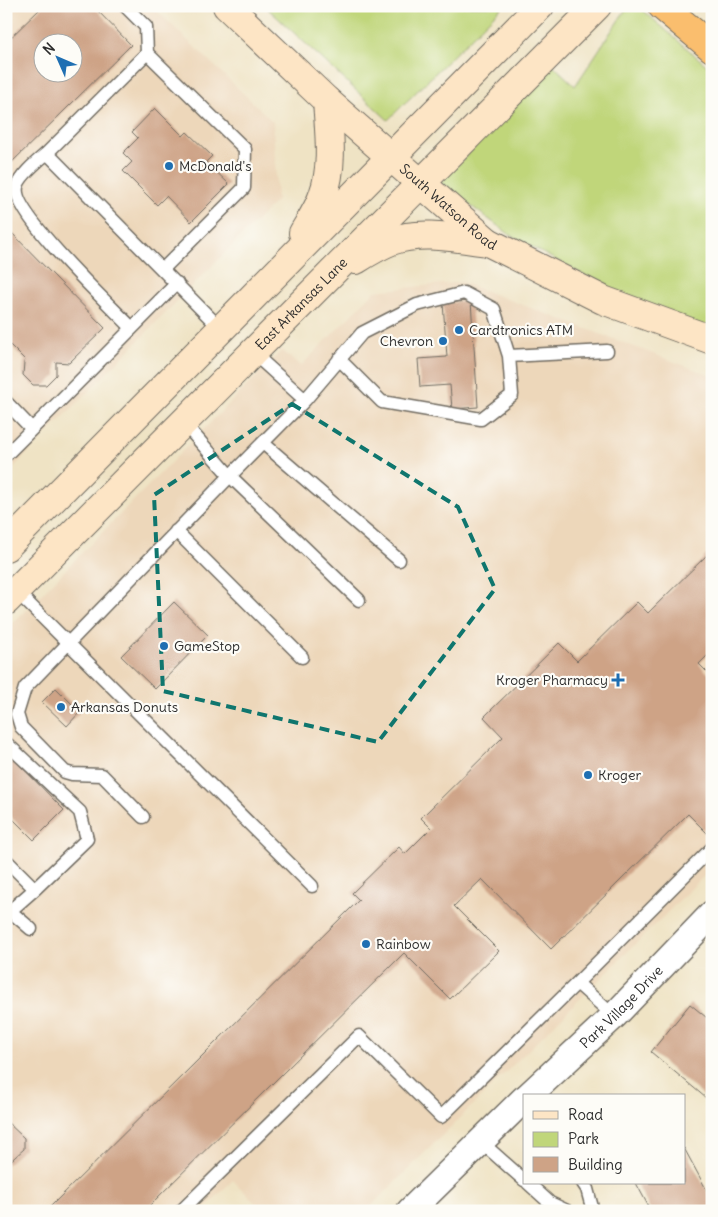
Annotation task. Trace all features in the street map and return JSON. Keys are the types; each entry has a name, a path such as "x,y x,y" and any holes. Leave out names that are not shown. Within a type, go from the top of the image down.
{"highway":[{"path":"662,6 712,48"}],"main road":[{"name":"South Watson Road","path":"227,6 391,158 488,242 603,300 712,340"},
{"name":"East Arkansas Lane","path":"10,592 183,422 597,6"},
{"path":"6,547 536,10"},
{"path":"283,266 313,217 324,194 329,159 327,100"},
{"path":"325,278 373,250 391,241 409,236 433,236 488,242"}],"street":[{"name":"Park Village Drive","path":"531,1094 708,925"},
{"name":"Park Village Drive","path":"410,1211 480,1141 523,1102"}],"lane":[{"path":"125,6 146,27 147,53 245,149 244,188 163,269"},
{"path":"132,328 32,223 22,208 16,186 21,178 147,53"},
{"path":"47,153 221,329"},
{"path":"6,455 177,284"},
{"path":"143,817 102,775 65,772 21,727 17,714 25,688 304,400 339,359 362,333 417,305 464,293 494,309 509,356 512,395 481,418 382,402 339,359"},
{"path":"509,356 607,351"},
{"path":"252,352 304,400"},
{"path":"6,402 32,428"},
{"path":"183,422 230,476 359,600"},
{"path":"263,443 399,560"},
{"path":"176,531 302,657"},
{"path":"10,592 68,642 312,886"},
{"path":"6,743 80,812 87,839 35,889 8,909 31,929"},
{"path":"181,1211 359,1036 440,1117 712,848"},
{"path":"6,860 35,889"},
{"path":"577,983 614,1016"},
{"path":"480,1141 523,1179"},
{"path":"529,1184 550,1203 567,1211"},
{"path":"584,1184 587,1189 593,1211"}],"highlighted area":[{"path":"292,404 458,507 495,589 378,742 163,691 154,495"}],"shaded area":[{"path":"6,6 152,6 273,122 277,200 6,475"},
{"path":"461,282 712,376 712,868 366,1211 263,1211 233,1180 202,1211 6,1211 6,630 282,350 301,366 375,291"}],"green space":[{"path":"265,6 503,6 388,120"},
{"path":"628,6 638,6 712,70 712,331 602,285 513,237 440,183 553,65 575,86"}],"building":[{"path":"43,6 93,6 131,45 6,168 6,42"},
{"name":"McDonald's","path":"155,108 183,136 187,132 212,156 206,162 229,184 191,222 166,196 157,205 123,171 132,162 123,153 138,138 132,132"},
{"path":"6,227 105,328 69,363 56,362 56,375 46,385 33,385 23,375 25,360 6,341"},
{"name":"Cardtronics ATM","path":"471,301 478,407 452,409 450,385 420,387 418,359 447,357 443,303"},
{"path":"712,550 712,651 699,664 712,677 712,838 688,814 551,949 482,879 454,906 499,951 450,999 404,953 144,1211 46,1211 359,900 352,893 399,847 405,854 431,828 421,818 503,737 484,717 559,643 577,661 637,602 648,613"},
{"name":"GameStop","path":"174,602 208,635 155,689 121,656"},
{"name":"Arkansas Donuts","path":"56,688 80,712 67,726 42,702"},
{"path":"6,751 64,810 34,840 6,812"},
{"path":"690,1004 712,1022 712,1103 651,1052"},
{"path":"6,1121 24,1138 24,1149 6,1165"},
{"path":"686,1152 712,1200 712,1211 651,1211 637,1184 686,1184"}],"place":[{"name":"McDonald's","path":"169,166"},
{"name":"Cardtronics ATM","path":"459,330"},
{"name":"Chevron","path":"443,341"},
{"name":"GameStop","path":"164,646"},
{"name":"Kroger Pharmacy","path":"618,680"},
{"name":"Arkansas Donuts","path":"61,707"},
{"name":"Kroger","path":"588,775"},
{"name":"Rainbow","path":"366,944"}]}
